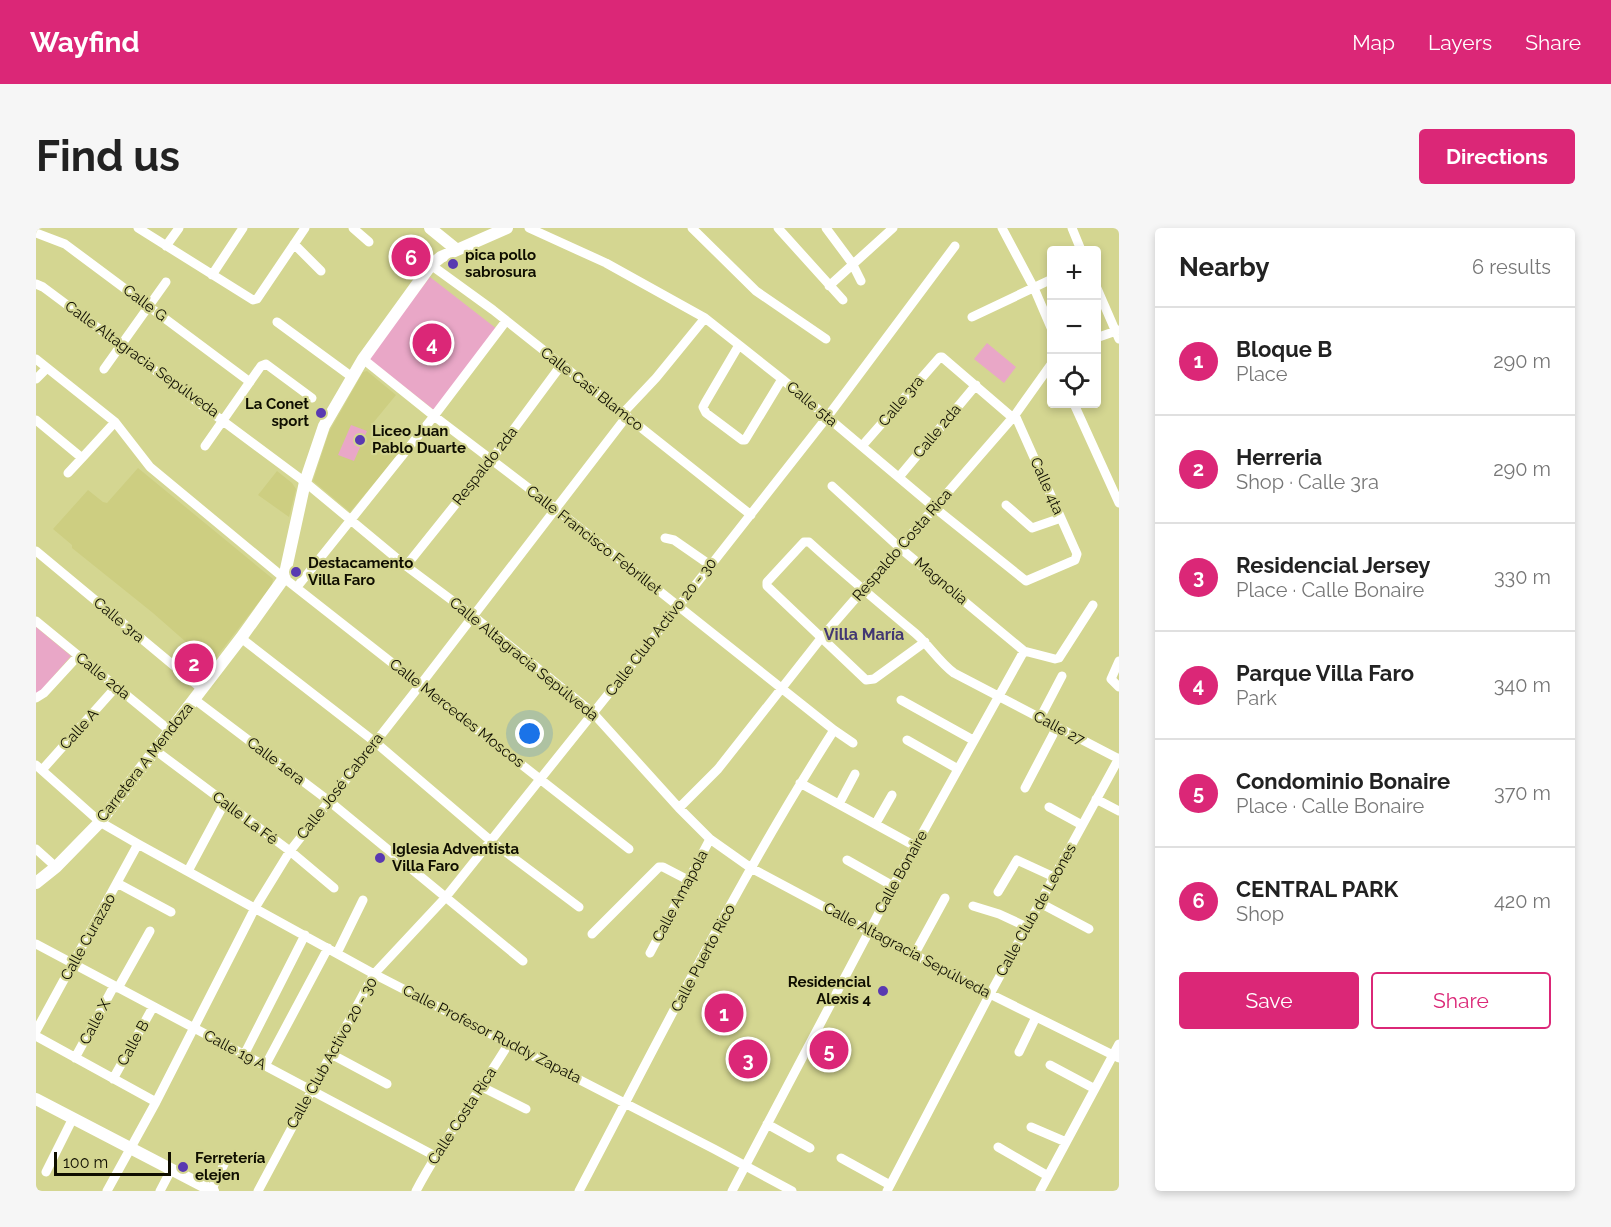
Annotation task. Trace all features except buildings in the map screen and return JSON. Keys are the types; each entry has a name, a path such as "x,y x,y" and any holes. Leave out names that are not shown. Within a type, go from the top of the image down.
{"street":[{"path":"138,228 255,300 304,228"},
{"path":"166,246 179,228"},
{"path":"212,275 243,228"},
{"path":"353,228 369,242"},
{"path":"430,228 457,250"},
{"name":"Carretera A Mendoza","path":"36,883 56,867 100,822 284,578 305,482 324,426 363,359 431,265 441,257 507,228"},
{"name":"Calle 5ta","path":"529,228 606,262 705,318 828,416 935,508 1026,581 1077,558"},
{"path":"692,228 756,291 826,339"},
{"path":"778,228 843,300"},
{"path":"826,228 852,263 861,281"},
{"path":"1002,228 1034,288 1047,318"},
{"path":"1072,228 1079,246"},
{"path":"829,286 889,229"},
{"name":"Calle G","path":"36,233 65,244 250,382"},
{"path":"294,244 321,271"},
{"name":"Calle Club Activo 20 - 30","path":"258,1191 374,974 445,898 678,607 828,416 955,246"},
{"name":"Calle Casi Blamco","path":"431,265 562,364 751,515"},
{"path":"104,369 166,282"},
{"path":"972,317 1047,282"},
{"name":"Calle Altagracia Sepúlveda","path":"36,284 44,287 305,482 406,566 473,616 593,713 710,839 752,868 869,931 1116,1056"},
{"path":"1101,297 1118,333 1101,337"},
{"name":"Calle José Cabrera","path":"107,1191 156,1102 255,908 290,850 556,509 625,415 705,318"},
{"path":"297,587 434,417 506,321"},
{"path":"277,322 352,377"},
{"path":"739,345 704,407 706,413 745,440 782,379"},
{"name":"Calle 3ra","path":"862,446 940,357 976,385"},
{"name":"Calle Mercedes Moscos","path":"36,359 115,422 150,467 284,578 629,849"},
{"name":"Calle Francisco Febrillet","path":"363,359 834,730 854,743"},
{"path":"205,446 261,366 266,364 312,398"},
{"name":"Respaldo 2da","path":"406,566 491,460 562,364"},
{"path":"36,379 47,368"},
{"name":"Respaldo Costa Rica","path":"679,808 718,770 822,637 1014,416 1047,370"},
{"path":"976,385 1014,416"},
{"name":"Calle 2da","path":"899,477 976,385"},
{"path":"1076,408 1119,503"},
{"name":"Calle 4ta","path":"1014,416 1077,558"},
{"path":"36,420 82,458"},
{"path":"68,473 115,422"},
{"name":"Magnolia","path":"832,486 900,548 1024,651"},
{"path":"1006,505 1032,528 1061,518"},
{"path":"665,538 674,540 710,565"},
{"name":"Calle 27","path":"822,637 766,584 806,541 862,591 925,642 954,673 1119,758"},
{"name":"Calle 3ra","path":"36,551 202,689"},
{"path":"1024,651 1054,659 1059,658 1093,605"},
{"name":"Calle 2da","path":"36,621 170,730"},
{"path":"822,637 866,680 871,681 925,642"},
{"path":"241,638 375,742 491,841 579,907"},
{"name":"Calle Bonaire","path":"732,1191 893,886 1024,651"},
{"path":"36,698 44,693 78,656"},
{"path":"1119,661 1111,680 1119,687"},
{"path":"1040,718 1062,676"},
{"name":"Calle A","path":"39,768 116,687"},
{"name":"Calle 1era","path":"194,699 329,801 523,961"},
{"path":"901,700 973,740"},
{"path":"1025,788 1057,727"},
{"name":"Calle Puerto Rico","path":"579,1191 752,868 800,783 834,730"},
{"path":"907,740 958,769"},
{"name":"Calle La Fé","path":"155,750 290,850 334,888"},
{"name":"Calle Club de Leones","path":"888,1188 990,994 1119,758"},
{"path":"39,768 100,822"},
{"path":"839,804 855,774"},
{"path":"800,783 915,846"},
{"path":"876,823 892,795"},
{"path":"1096,800 1119,811"},
{"path":"188,871 225,802"},
{"path":"1048,807 1083,825"},
{"name":"Calle Profesor Ruddy Zapata","path":"100,822 374,974 509,1042 792,1191"},
{"name":"Calle Amapola","path":"650,953 710,839"},
{"name":"Calle Curazao","path":"36,1031 138,844"},
{"path":"36,849 56,867"},
{"path":"847,860 893,886"},
{"path":"998,892 1017,860 1054,877"},
{"path":"592,934 659,867 688,880"},
{"path":"117,883 171,912"},
{"path":"914,955 945,898"},
{"path":"265,1066 363,900"},
{"path":"1040,903 1089,929"},
{"path":"974,906 1027,927"},
{"name":"Calle X","path":"75,1058 150,931"},
{"path":"244,1055 305,935"},
{"name":"Calle 19 A","path":"36,946 74,963 435,1156"},
{"name":"Calle B","path":"113,1079 153,1007"},
{"path":"1019,1052 1036,1017"},
{"path":"36,1036 156,1102"},
{"name":"Calle Costa Rica","path":"416,1191 435,1156 482,1087 509,1042"},
{"path":"1040,1191 1095,1089 1116,1056 1119,1044"},
{"path":"331,1054 387,1084"},
{"path":"1050,1065 1095,1089"},
{"path":"482,1087 526,1109"},
{"path":"36,1099 211,1191 227,1158"},
{"path":"46,1172 73,1118"},
{"path":"767,1124 810,1148"},
{"path":"1031,1127 1066,1142"},
{"path":"998,1147 1048,1176"},
{"path":"841,1158 888,1188"},
{"path":"160,1191 171,1170"}],"shaded area":[{"path":"430,277 497,329 434,410 368,358"},
{"path":"987,343 1016,367 1004,383 974,359"},
{"name":"Liceo Juan Pablo Duarte","path":"367,371 396,395 373,423 403,449 350,512 313,481 329,432 363,372"},
{"path":"351,425 367,431 354,461 338,455"},
{"path":"138,468 273,579 272,585 211,664 153,613 72,548 72,545 53,529 88,490 107,503"},
{"path":"277,471 296,489 289,517 258,495"},
{"path":"36,627 71,656 36,696"}],"place":[{"name":"CENTRAL PARK","path":"411,257"},
{"name":"pica pollo sabrosura","path":"453,264"},
{"name":"Parque Villa Faro","path":"432,343"},
{"name":"La Conet sport","path":"321,413"},
{"name":"Liceo Juan Pablo Duarte","path":"360,440"},
{"name":"Destacamento Villa Faro","path":"296,572"},
{"name":"Herreria","path":"194,663"},
{"name":"Iglesia Adventista Villa Faro","path":"380,858"},
{"name":"Residencial Alexis 4","path":"883,991"},
{"name":"Bloque B","path":"724,1013"},
{"name":"Condominio Bonaire","path":"829,1050"},
{"name":"Residencial Jersey","path":"748,1059"},
{"name":"Ferretería elejen","path":"183,1167"}],"district":[{"name":"Villa María","path":"864,634"}]}
